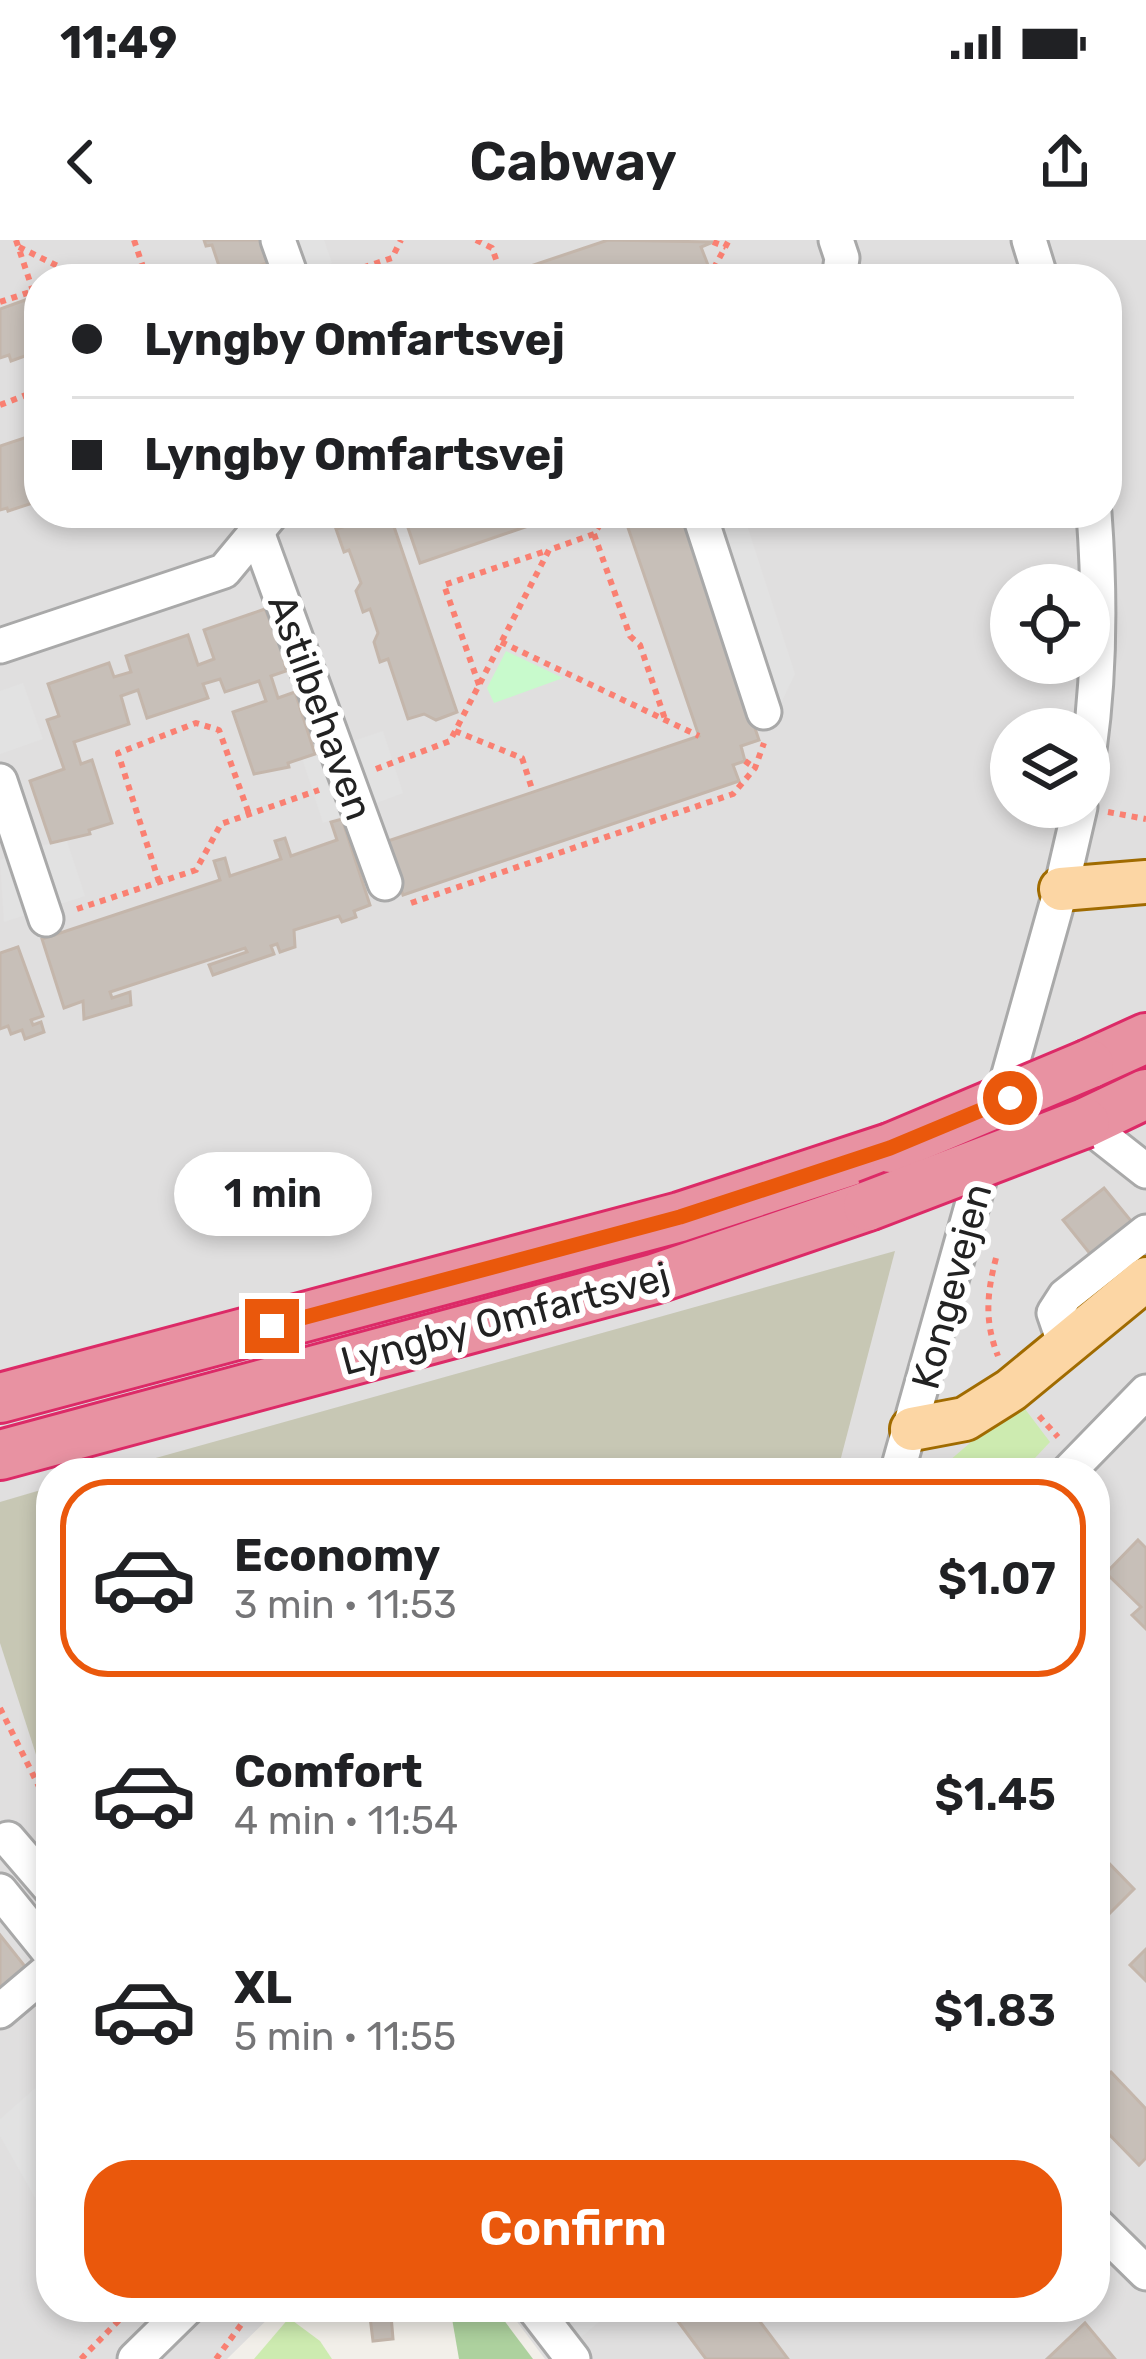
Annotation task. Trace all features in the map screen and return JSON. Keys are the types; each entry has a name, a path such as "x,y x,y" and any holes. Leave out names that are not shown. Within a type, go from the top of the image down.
{"highway":[{"name":"Lyngby Omfartsvej","path":"0,1398 680,1217 890,1148 1146,1038"},
{"name":"Lyngby Omfartsvej","path":"0,1455 654,1280 868,1207 1085,1123 1146,1094"}],"main road":[{"path":"1060,890 1146,882"},
{"path":"912,1429 965,1419 1011,1390 1146,1279"}],"street":[{"name":"Astilbehaven","path":"0,646 224,571 259,528"},
{"name":"Astilbehaven","path":"266,528 385,883"},
{"path":"704,528 764,712"},
{"path":"1095,528 1100,604 1095,708"},
{"path":"0,781 46,920"},
{"name":"Kongevejen","path":"902,1458 1075,828"},
{"path":"1085,1123 1144,1166"},
{"path":"1065,1345 1054,1313 1065,1296 1146,1232"},
{"path":"1082,1458 1146,1392"},
{"path":"8,1839 36,1871"},
{"path":"0,1891 36,1935"},
{"path":"0,2011 36,1981"},
{"path":"1110,2238 1146,2273"},
{"path":"135,2359 173,2322"},
{"path":"545,2322 573,2359"}],"path":[{"path":"374,264 392,258 400,240"},
{"path":"476,240 492,248 498,264"},
{"path":"713,242 727,244"},
{"path":"18,244 53,264"},
{"path":"594,534 629,636 640,645 665,719"},
{"path":"479,685 444,585 549,550"},
{"path":"501,642 699,736"},
{"path":"385,883 394,909 733,794 755,768 764,744 764,712"},
{"path":"159,882 118,753 196,723 219,730 249,814"},
{"path":"454,731 523,758 533,792"},
{"path":"745,760 755,768"},
{"path":"552,844 556,854"},
{"path":"0,1708 36,1781"},
{"path":"81,2359 118,2322"},
{"path":"216,2359 243,2322"}],"shaded area":[{"path":"0,240 1146,240 1146,2359 545,2359 517,2322 1110,2322 1110,1458 36,1458 36,2322 265,2322 227,2359 0,2359"},
{"path":"264,240 324,240 332,263 329,264 273,264"},
{"path":"688,528 748,528 795,674 780,705 764,712"},
{"path":"23,683 43,739 0,754 0,691"},
{"path":"383,731 403,793 323,823 302,758"},
{"path":"66,838 85,896 4,922 0,860"},
{"path":"895,1251 841,1458 156,1458"},
{"path":"36,1491 36,1755 0,1643 0,1502"},
{"path":"36,2087 36,2200 0,2136 0,2119"},
{"path":"566,2322 599,2322 579,2339"}],"green space":[{"path":"506,651 563,678 494,703 487,688"},
{"path":"1019,1401 1050,1442 1035,1458 952,1458"},
{"path":"286,2322 294,2322 320,2341 332,2359 254,2359"},
{"path":"453,2322 505,2322 533,2359 459,2359"}],"building":[{"path":"204,240 260,240 267,263 218,264 212,245 206,246"},
{"path":"608,240 713,242 701,247 708,264 537,264"},
{"path":"24,300 24,356 11,361 9,355 0,358 0,309"},
{"path":"24,438 24,506 8,511 0,510 0,446"},
{"path":"394,528 457,712 436,720 424,714 408,719 388,659 380,662 374,642 378,633 370,609 363,612 356,591 361,583 336,529"},
{"path":"408,528 522,528 420,563"},
{"path":"628,528 687,528 759,740 741,746 745,761 733,765 739,781 403,895 385,842 699,736"},
{"path":"265,609 286,671 271,676 278,698 295,692 315,754 288,763 289,767 254,774 233,712 266,701 259,681 225,692 220,679 203,684 208,698 147,718 138,690 121,696 129,724 74,742 81,764 92,760 112,823 51,843 30,781 64,769 47,720 59,716 48,684 109,663 114,677 131,672 126,656 188,635 198,665 214,659 204,630"},
{"path":"342,819 370,905 354,911 356,917 342,922 339,916 294,930 295,947 280,952 277,944 271,946 274,954 213,975 209,965 247,952 245,948 110,992 112,998 130,992 131,1005 84,1019 83,1001 64,1008 42,939 220,880 214,861 225,858 230,876 281,859 275,841 285,838 291,856 337,840 331,822"},
{"path":"18,947 43,1016 31,1020 33,1025 41,1022 44,1032 25,1039 22,1030 11,1034 8,1026 0,1029 0,953"},
{"path":"1104,1188 1136,1227 1095,1260 1063,1220"},
{"path":"1138,1540 1146,1548 1146,1629 1132,1615 1141,1607 1110,1577 1110,1569"},
{"path":"1110,1864 1134,1889 1110,1913"},
{"path":"0,1935 27,1969 0,1990"},
{"path":"1146,1949 1146,1981 1130,1965"},
{"path":"1110,2073 1146,2109 1146,2158 1139,2165 1110,2135"},
{"path":"371,2322 392,2322 393,2339 373,2341"},
{"path":"678,2322 760,2322 788,2359 706,2359"},
{"path":"1085,2323 1115,2359 1047,2359"}],"route":[{"path":"272,1326 680,1217 890,1148 1010,1098"}]}
